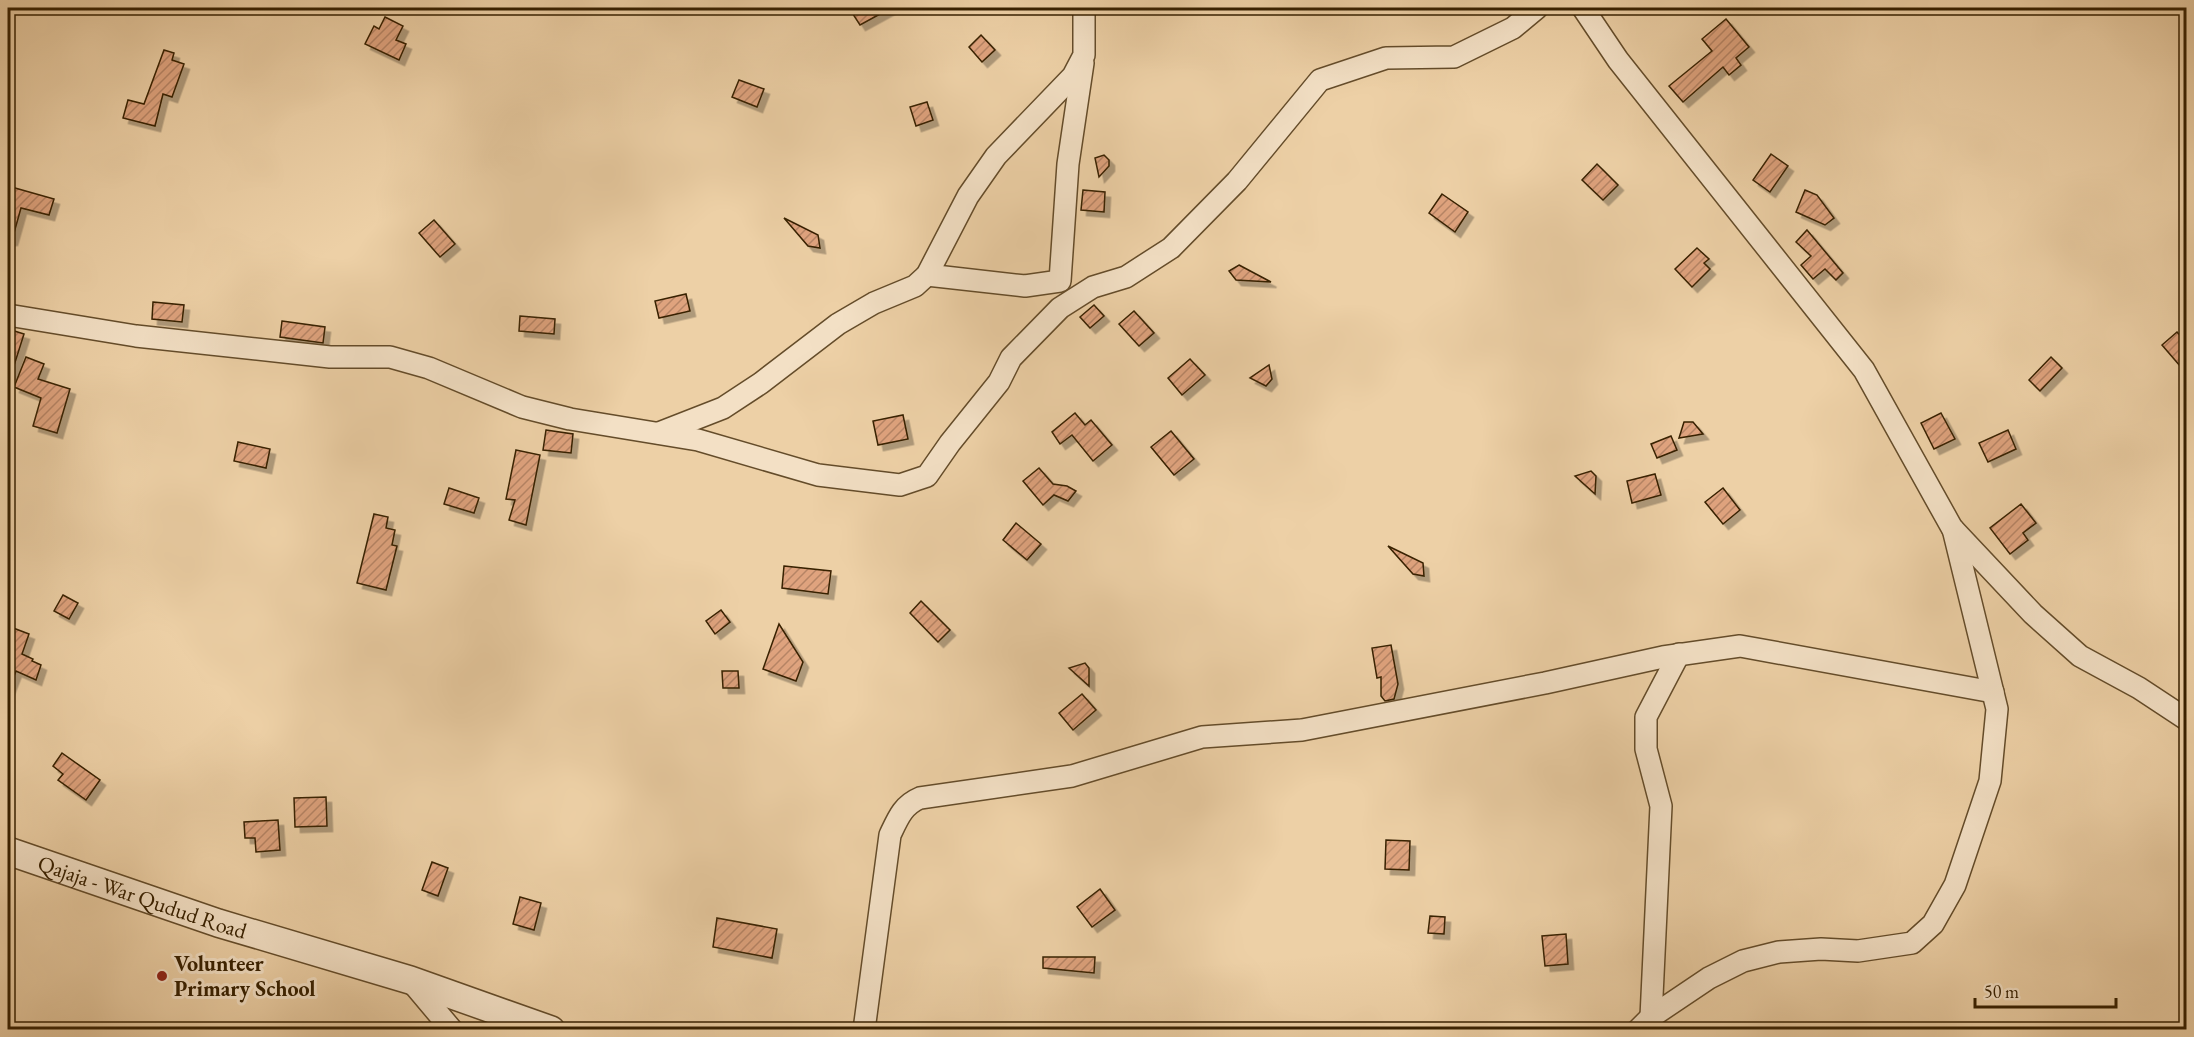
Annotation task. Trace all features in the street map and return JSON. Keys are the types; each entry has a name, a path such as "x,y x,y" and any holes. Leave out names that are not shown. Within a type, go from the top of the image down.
{"street":[{"path":"1060,281 1068,164 1084,55 1084,8"},
{"path":"8,315 136,336 330,357 390,357 429,368 522,407 570,419 698,440 818,475 900,485 927,476 950,443 999,382 1011,358 1060,308 1093,286 1126,277 1171,248 1237,181 1320,80 1386,58 1454,57 1514,28 1537,8"},
{"path":"1583,8 1618,60 1864,370 1952,528 2033,614 2080,656 2139,688 2187,719"},
{"path":"658,433 723,408 761,383 837,324 874,303 915,286 927,275 968,196 996,156 1073,76 1084,55"},
{"path":"927,275 1024,286 1060,281 1093,286"},
{"path":"1645,1023 1709,978 1743,961 1779,951 1821,949 1858,951 1912,943 1933,924 1955,885 1990,782 1997,709 1952,528"},
{"path":"864,1029 890,835 900,813 909,802 920,798 1072,776 1202,737 1302,730 1545,683 1679,654 1740,645 1993,692"},
{"path":"1645,1023 1661,806 1646,749 1646,717 1679,654"},
{"name":"Qajaja - War Qudud Road","path":"8,851 218,923 410,980 551,1029"},
{"path":"410,980 452,1029"}],"building":[{"path":"849,8 891,8 860,25"},
{"path":"385,17 403,26 396,40 406,44 399,60 365,44 374,26 379,29"},
{"path":"1726,19 1749,47 1736,58 1741,65 1729,75 1723,67 1683,102 1669,86 1712,51 1702,39"},
{"path":"981,35 995,50 982,62 969,47"},
{"path":"164,50 174,53 172,60 184,64 172,97 163,94 155,126 123,118 128,100 144,104"},
{"path":"739,80 764,89 757,107 732,97"},
{"path":"927,102 933,120 916,126 910,107"},
{"path":"1771,154 1788,166 1770,192 1753,180"},
{"path":"1104,155 1109,160 1109,166 1099,177 1095,158"},
{"path":"1597,164 1618,185 1603,200 1582,180"},
{"path":"8,186 54,199 49,215 21,208 12,240 8,240"},
{"path":"1083,190 1105,192 1104,212 1081,210"},
{"path":"1805,190 1817,195 1834,218 1825,225 1796,212"},
{"path":"1442,194 1468,212 1455,232 1429,213"},
{"path":"784,218 818,235 820,248 808,246"},
{"path":"434,220 455,244 440,257 419,233"},
{"path":"1807,230 1843,273 1836,280 1825,269 1813,279 1801,265 1811,256 1796,242"},
{"path":"1697,248 1709,259 1704,263 1710,269 1692,287 1675,269"},
{"path":"1239,265 1271,282 1236,280 1229,271"},
{"path":"686,294 690,311 659,318 655,301"},
{"path":"153,302 184,305 182,322 152,319"},
{"path":"1094,305 1104,316 1090,328 1080,317"},
{"path":"1134,311 1154,333 1139,346 1119,324"},
{"path":"520,316 555,319 554,334 519,331"},
{"path":"282,321 325,327 323,343 280,337"},
{"path":"8,329 24,334 11,375 8,375"},
{"path":"2177,332 2187,343 2187,374 2162,345"},
{"path":"26,357 44,364 38,379 70,389 57,433 33,426 41,398 14,387"},
{"path":"2051,357 2062,368 2040,391 2029,380"},
{"path":"1190,359 1205,375 1182,395 1168,378"},
{"path":"1269,365 1272,379 1266,386 1250,378"},
{"path":"1075,413 1085,425 1091,420 1112,445 1093,461 1072,435 1060,444 1052,432"},
{"path":"1941,413 1955,439 1934,449 1921,423"},
{"path":"903,415 908,439 878,445 873,421"},
{"path":"1684,422 1693,422 1703,434 1679,438"},
{"path":"546,430 573,434 571,453 543,450"},
{"path":"2008,430 2016,449 1988,462 1979,443"},
{"path":"1171,431 1194,459 1174,475 1151,447"},
{"path":"1671,436 1677,450 1657,458 1651,444"},
{"path":"238,442 270,449 266,468 234,461"},
{"path":"516,450 540,455 526,525 509,520 515,500 506,499"},
{"path":"1039,468 1053,484 1067,486 1076,491 1068,501 1054,495 1043,505 1023,481"},
{"path":"1591,471 1596,476 1595,494 1575,476"},
{"path":"1655,474 1661,495 1632,503 1627,481"},
{"path":"449,488 479,498 474,513 444,504"},
{"path":"1723,488 1740,510 1723,524 1705,502"},
{"path":"2021,504 2036,523 2023,533 2028,540 2010,554 1990,528"},
{"path":"374,514 388,517 386,528 395,530 392,545 397,546 386,590 357,583"},
{"path":"1016,523 1041,544 1027,560 1003,540"},
{"path":"1388,546 1423,563 1424,576 1413,574"},
{"path":"784,566 831,571 828,594 782,588"},
{"path":"63,595 78,603 69,619 54,611"},
{"path":"921,601 950,630 938,642 910,613"},
{"path":"721,610 730,622 715,634 706,621"},
{"path":"779,624 803,662 796,681 763,669"},
{"path":"8,626 29,634 22,654 41,665 36,680 16,671 9,689 8,688"},
{"path":"1391,645 1398,684 1394,699 1385,701 1381,696 1381,677 1377,678 1372,648"},
{"path":"1085,663 1089,668 1089,686 1069,668"},
{"path":"722,671 738,671 739,688 723,688"},
{"path":"1082,694 1096,710 1073,730 1059,713"},
{"path":"62,753 100,780 86,800 58,780 63,774 53,766"},
{"path":"326,797 327,826 295,827 294,798"},
{"path":"278,820 280,850 256,852 255,838 245,838 244,822"},
{"path":"1386,840 1410,841 1409,870 1385,869"},
{"path":"432,862 448,868 438,896 422,890"},
{"path":"1100,889 1115,910 1092,927 1077,907"},
{"path":"520,897 541,903 534,930 513,924"},
{"path":"1430,916 1445,917 1444,934 1428,933"},
{"path":"717,918 777,929 772,958 713,947"},
{"path":"1566,934 1568,964 1545,966 1542,936"},
{"path":"1043,957 1095,957 1094,973 1043,968"}],"place":[{"name":"Volunteer Primary School","path":"162,976"}]}
